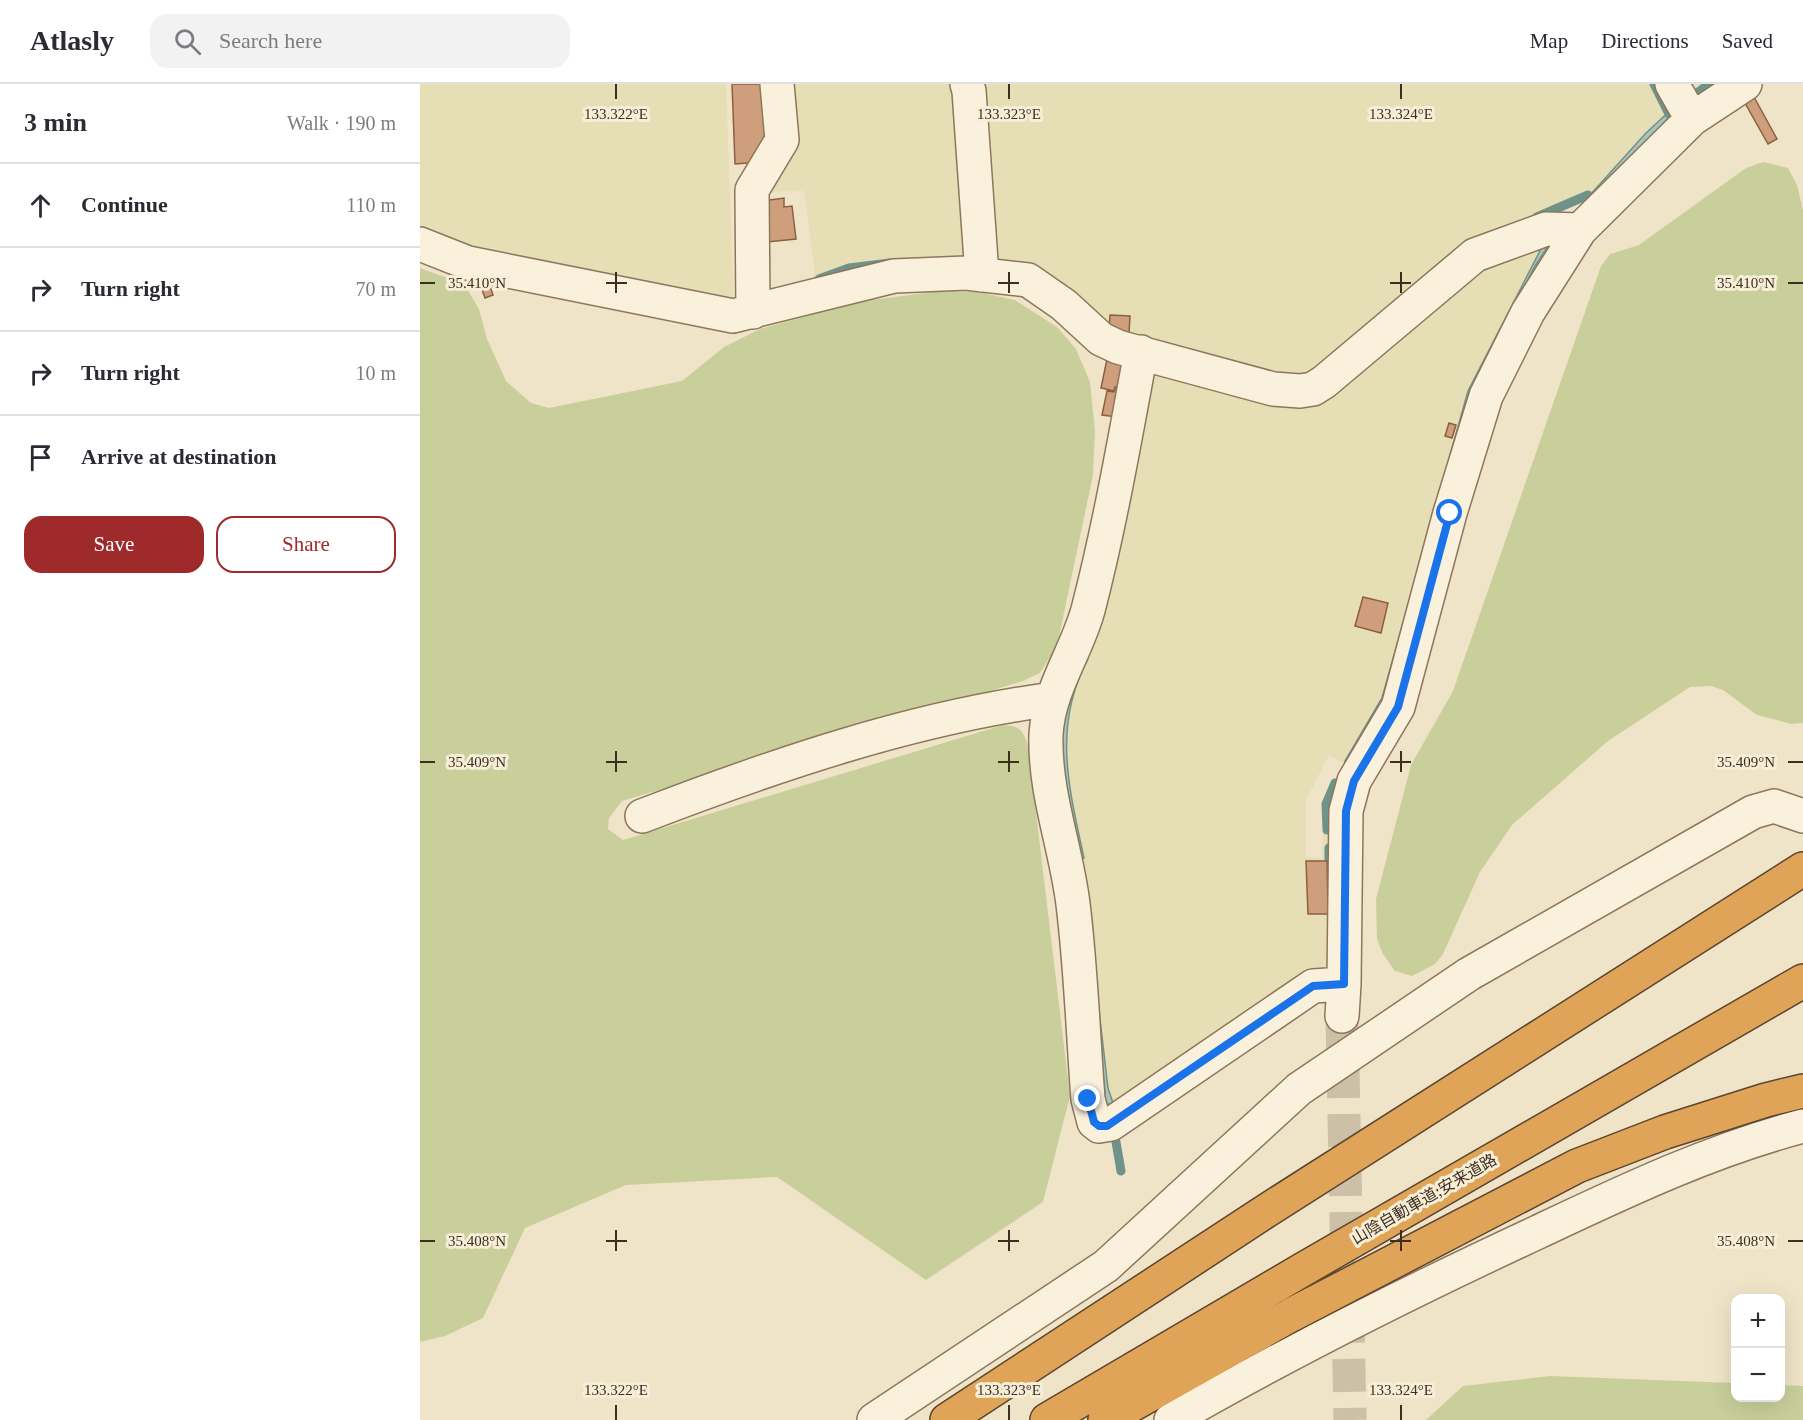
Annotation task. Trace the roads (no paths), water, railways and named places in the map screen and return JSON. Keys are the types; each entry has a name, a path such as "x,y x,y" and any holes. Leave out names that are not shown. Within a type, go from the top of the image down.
{"highway":[{"path":"948,1420 1276,1205 1803,869"},
{"name":"山陰自動車道;安来道路","path":"1047,1420 1312,1264 1803,981"},
{"path":"1105,1420 1292,1315 1577,1166 1665,1132 1766,1100 1803,1091"}],"street":[{"path":"753,312 752,190 782,140 777,84"},
{"path":"967,84 982,275"},
{"path":"1672,84 1692,119"},
{"path":"1342,1016 1346,811 1354,781 1398,707 1450,513 1486,396 1528,312 1580,230 1692,119 1745,84"},
{"path":"420,244 468,263 733,316 894,276 966,273 1028,280 1064,305 1101,339 1118,347 1273,389 1313,389 1475,255 1546,229 1580,230"},
{"path":"1141,352 1112,506 1087,611 1053,699 1046,734 1048,778 1073,904 1088,1099 1094,1122 1099,1126 1111,1124 1313,986 1344,984"},
{"path":"642,816 734,781 864,740 948,717 1053,699"},
{"path":"874,1420 1106,1266 1299,1089 1469,974 1753,812 1774,806 1803,816"},
{"path":"1171,1420 1243,1379 1413,1290 1649,1180 1771,1134 1803,1126"}],"water":[{"path":"1672,109 1674,112 1593,198 1590,195 1646,133"},
{"path":"1544,243 1548,246 1535,266 1470,393 1386,700 1348,761 1345,761 1382,698 1468,391"},
{"path":"1084,657 1088,659 1077,684 1070,709 1067,733 1069,782 1084,858 1080,859 1062,769 1062,738 1070,697"},
{"path":"1091,942 1108,1088 1113,1103 1106,1105"}],"waterway":[{"path":"1654,84 1669,114"},
{"path":"1697,93 1709,84"},
{"path":"1537,217 1588,195"},
{"path":"819,279 849,268 890,263"},
{"path":"1327,830 1326,804 1335,783"},
{"path":"1329,848 1329,869"},
{"path":"1116,1142 1121,1171"}],"tunnel":[{"path":"1342,1016 1350,1420"}]}
